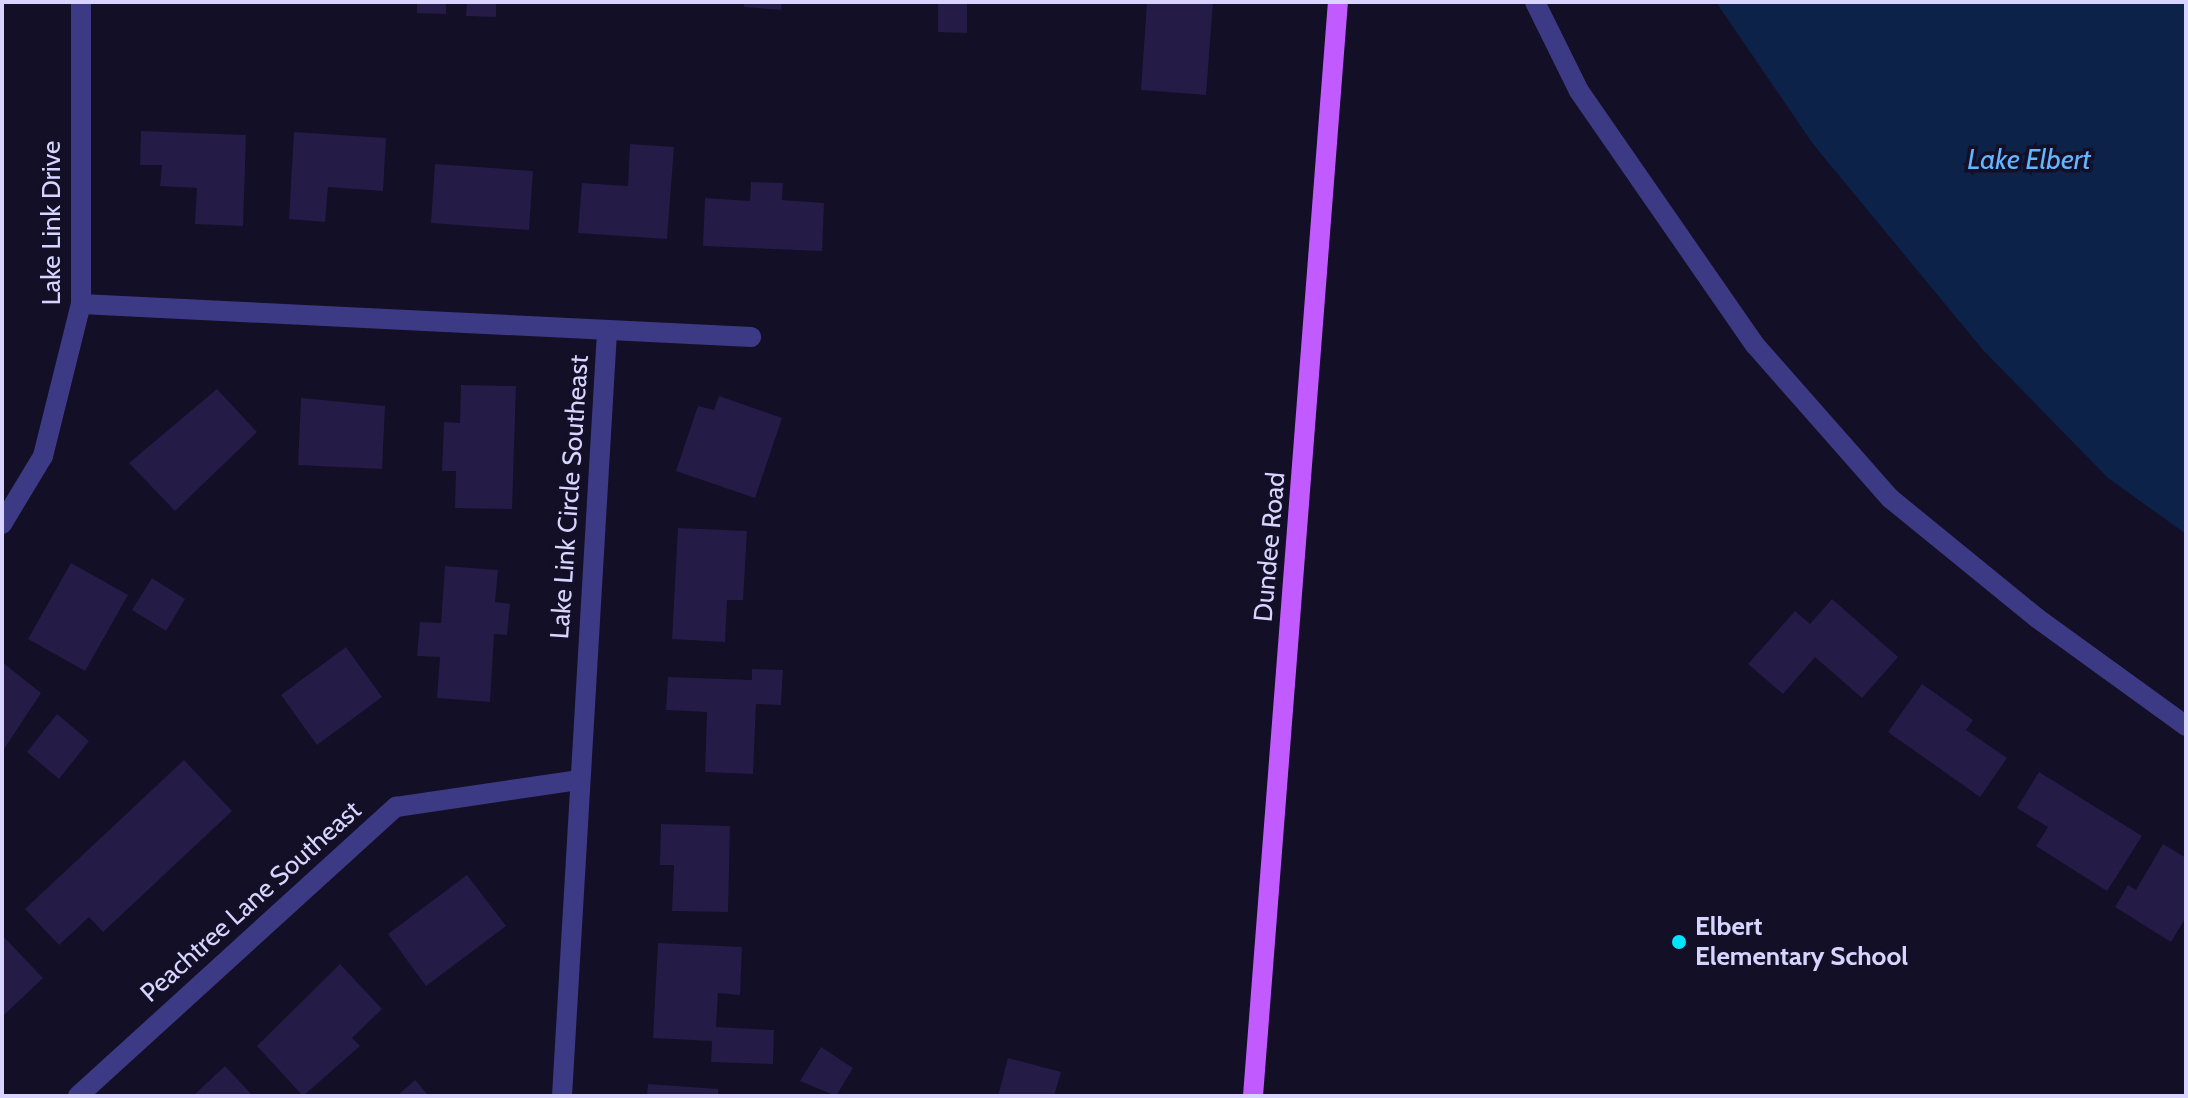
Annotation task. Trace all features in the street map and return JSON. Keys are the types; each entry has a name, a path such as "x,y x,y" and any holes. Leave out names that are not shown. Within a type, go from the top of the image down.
{"main road":[{"name":"Dundee Road","path":"1253,1096 1338,2"}],"street":[{"name":"Lake Link Drive","path":"2,524 43,456 81,304 81,2"},
{"path":"1535,2 1579,91 1755,345 1891,499 2037,618 2186,726"},
{"name":"Lake Link Circle Southeast","path":"81,304 607,331 578,780 562,1096"},
{"path":"607,331 751,337"},
{"name":"Peachtree Lane Southeast","path":"78,1096 396,807 578,780"}],"water":[{"name":"Lake Elbert","path":"1716,2 2186,2 2186,534 2108,478 1983,350 1813,144"}],"building":[{"path":"417,2 446,2 446,14 417,13"},
{"path":"467,2 496,2 496,17 466,16"},
{"path":"744,2 782,2 781,10 744,7"},
{"path":"938,2 967,2 967,33 938,32"},
{"path":"1147,2 1213,2 1206,95 1141,90"},
{"path":"141,131 246,135 243,226 195,224 197,188 160,186 162,165 140,165"},
{"path":"294,132 386,138 383,191 328,187 325,222 289,219"},
{"path":"630,144 674,147 667,239 578,233 582,183 628,186"},
{"path":"435,164 533,171 529,230 431,223"},
{"path":"751,182 783,183 782,200 824,203 822,251 703,246 705,198 750,201"},
{"path":"461,385 516,386 512,509 455,508 456,471 442,471 444,422 460,423"},
{"path":"217,389 257,432 175,511 129,463"},
{"path":"719,396 782,418 755,498 676,471 698,406 714,410"},
{"path":"301,398 385,406 382,469 298,465"},
{"path":"678,528 747,531 743,600 727,600 725,642 672,639"},
{"path":"71,563 128,595 85,671 28,639"},
{"path":"445,566 498,570 495,602 510,604 507,635 494,634 490,702 437,698 440,657 417,656 420,622 441,623"},
{"path":"152,578 185,599 166,631 132,610"},
{"path":"1832,599 1898,657 1862,698 1815,657 1783,694 1748,664 1795,611 1810,624"},
{"path":"346,647 382,697 317,745 281,695"},
{"path":"2,662 41,693 2,752"},
{"path":"752,669 783,670 781,705 756,704 753,774 705,772 707,712 666,710 668,677 752,680"},
{"path":"1922,684 1973,720 1966,730 2007,758 1980,797 1888,732"},
{"path":"57,714 89,741 59,779 27,752"},
{"path":"184,760 232,811 103,932 89,917 59,945 25,909"},
{"path":"2039,772 2142,836 2107,891 2036,846 2048,827 2017,808"},
{"path":"661,824 730,826 728,912 672,911 674,865 660,865"},
{"path":"2163,844 2186,858 2186,917 2171,942 2115,907 2128,885 2136,890"},
{"path":"467,875 506,926 426,986 388,934"},
{"path":"2,935 43,978 2,1017"},
{"path":"658,943 742,947 740,995 718,993 716,1027 774,1030 773,1064 711,1062 712,1041 653,1038"},
{"path":"340,964 382,1009 352,1038 360,1046 303,1096 257,1046"},
{"path":"821,1047 853,1068 836,1096 800,1081"},
{"path":"1008,1058 1061,1072 1054,1096 998,1096"},
{"path":"225,1066 253,1096 193,1096"},
{"path":"415,1080 429,1096 397,1096"},
{"path":"648,1084 718,1089 718,1096 647,1096"}],"place":[{"name":"Elbert Elementary School","path":"1679,942"}]}
